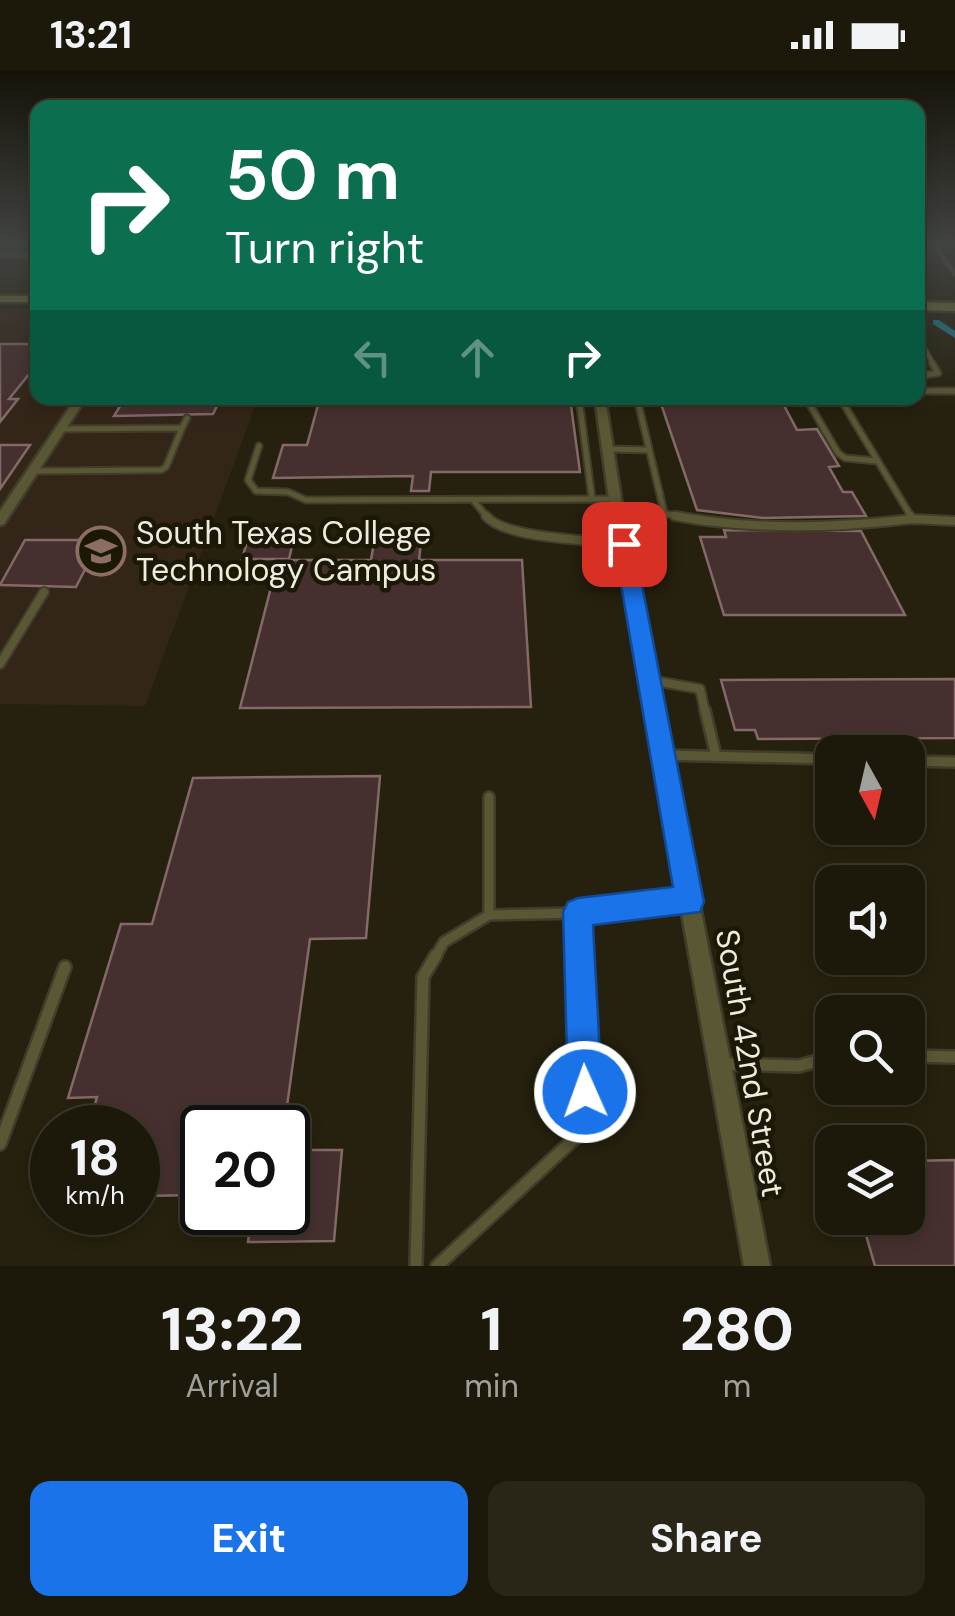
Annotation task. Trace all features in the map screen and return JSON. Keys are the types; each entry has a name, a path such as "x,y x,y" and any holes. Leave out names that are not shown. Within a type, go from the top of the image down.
{"main road":[{"path":"0,299 30,299"},
{"path":"925,306 955,308"}],"street":[{"path":"0,521 76,405"},
{"name":"South 42nd Street","path":"601,405 757,1266"}],"lane":[{"path":"925,350 938,373 925,375"},
{"path":"925,390 955,391"},
{"path":"580,405 592,499"},
{"path":"639,405 664,512"},
{"path":"810,405 838,453 845,458 877,462"},
{"path":"844,405 912,520"},
{"path":"33,471 161,470 166,467 188,418"},
{"path":"60,429 182,428"},
{"path":"584,436 649,450"},
{"path":"259,446 248,480 256,491 288,492 306,500 592,499 712,523 955,520"},
{"path":"473,500 492,523 524,532 624,544"},
{"path":"0,664 44,592"},
{"path":"649,680 700,689 716,756"},
{"path":"662,755 815,759"},
{"path":"925,761 955,762"},
{"path":"489,797 489,914"},
{"path":"416,1266 423,976 444,942 489,914 578,912 654,902 690,902"},
{"path":"437,1266 586,1128 578,912"},
{"path":"0,1144 65,966"},
{"path":"925,1056 955,1057"},
{"path":"720,1064 799,1066 815,1062"}],"shaded area":[{"name":"South Texas College Technology Campus","path":"0,309 30,309 30,405 255,405 145,706 0,704"}],"building":[{"path":"0,344 30,344 30,373 9,399 18,399 0,422"},
{"path":"121,405 218,405 213,414 114,416"},
{"path":"318,405 571,405 580,472 431,472 429,491 411,491 413,476 273,478 283,445 307,445"},
{"path":"661,405 784,405 797,430 817,429 839,466 829,467 843,492 852,492 866,516 763,518 697,510"},
{"path":"0,445 30,445 0,489"},
{"path":"724,530 861,531 905,615 724,615 700,537 726,537"},
{"path":"25,540 100,540 76,587 0,585"},
{"path":"247,542 293,542 289,559 242,559"},
{"path":"374,542 421,542 419,560 522,560 531,707 240,708 278,560 371,560"},
{"path":"955,679 955,738 815,735 815,739 758,739 755,730 735,730 721,680"},
{"path":"380,776 366,938 310,939 287,1105 180,1105 180,1195 160,1196 160,1105 95,1105 97,1097 68,1098 121,924 152,924 193,778"},
{"path":"310,1150 342,1150 334,1241 248,1242 249,1235 310,1235"},
{"path":"955,1160 955,1266 875,1266 866,1235 925,1235 925,1161"}],"waterway":[{"path":"936,322 955,335"}],"place":[{"name":"South Texas College Technology Campus","path":"101,551"}],"route":[{"path":"585,1092 578,912 654,902 690,902 624,544"}]}
